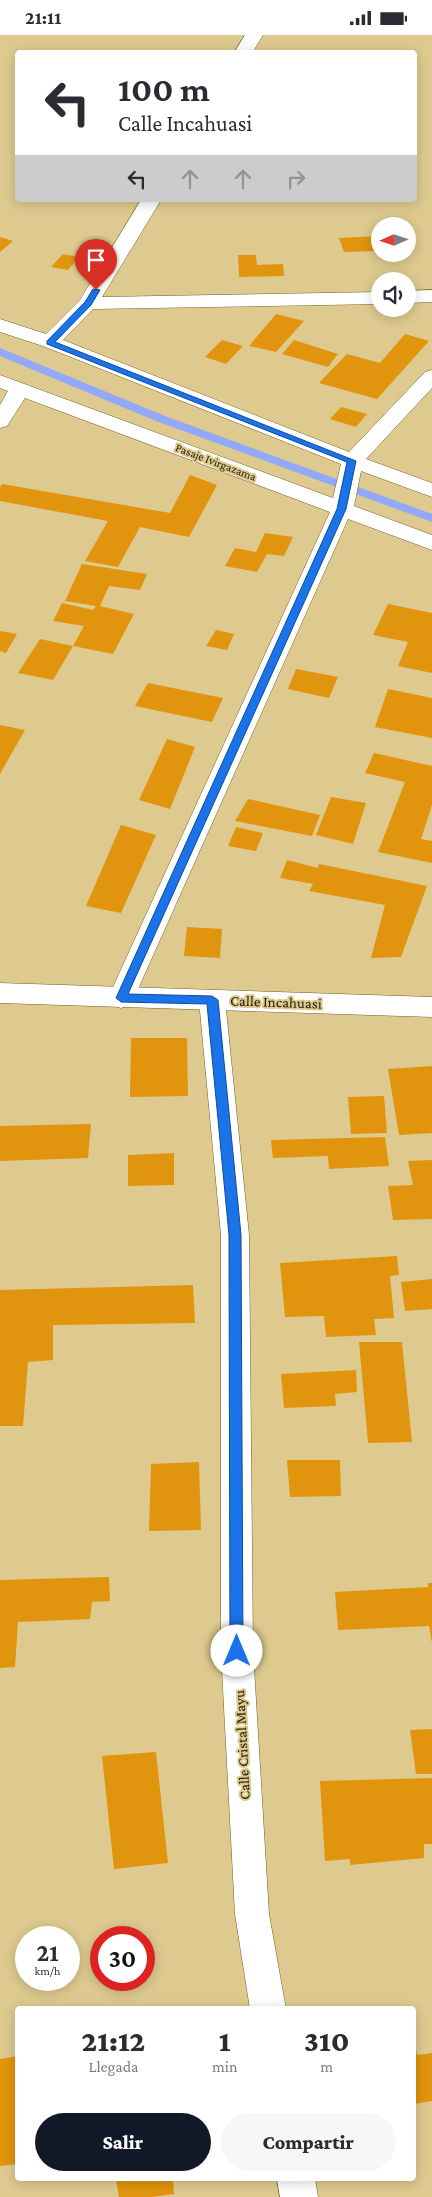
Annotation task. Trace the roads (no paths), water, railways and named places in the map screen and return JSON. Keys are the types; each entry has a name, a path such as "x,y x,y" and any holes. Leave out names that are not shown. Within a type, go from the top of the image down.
{"street":[{"path":"245,50 254,35"},
{"path":"50,342 88,303 150,202"},
{"path":"416,297 432,297"},
{"path":"88,303 371,298"},
{"path":"0,325 50,342 352,461 432,490"},
{"path":"121,998 342,509 352,461 432,376"},
{"name":"Pasaje Ivirgazama","path":"0,381 432,543"},
{"path":"0,422 20,389"},
{"name":"Calle Incahuasi","path":"0,993 432,1007"},
{"name":"Calle Cristal Mayu","path":"212,1000 235,1235 237,1661 252,1914 267,2006"},
{"path":"296,2181 299,2197"}],"waterway":[{"path":"0,352 160,418 432,518"}]}
